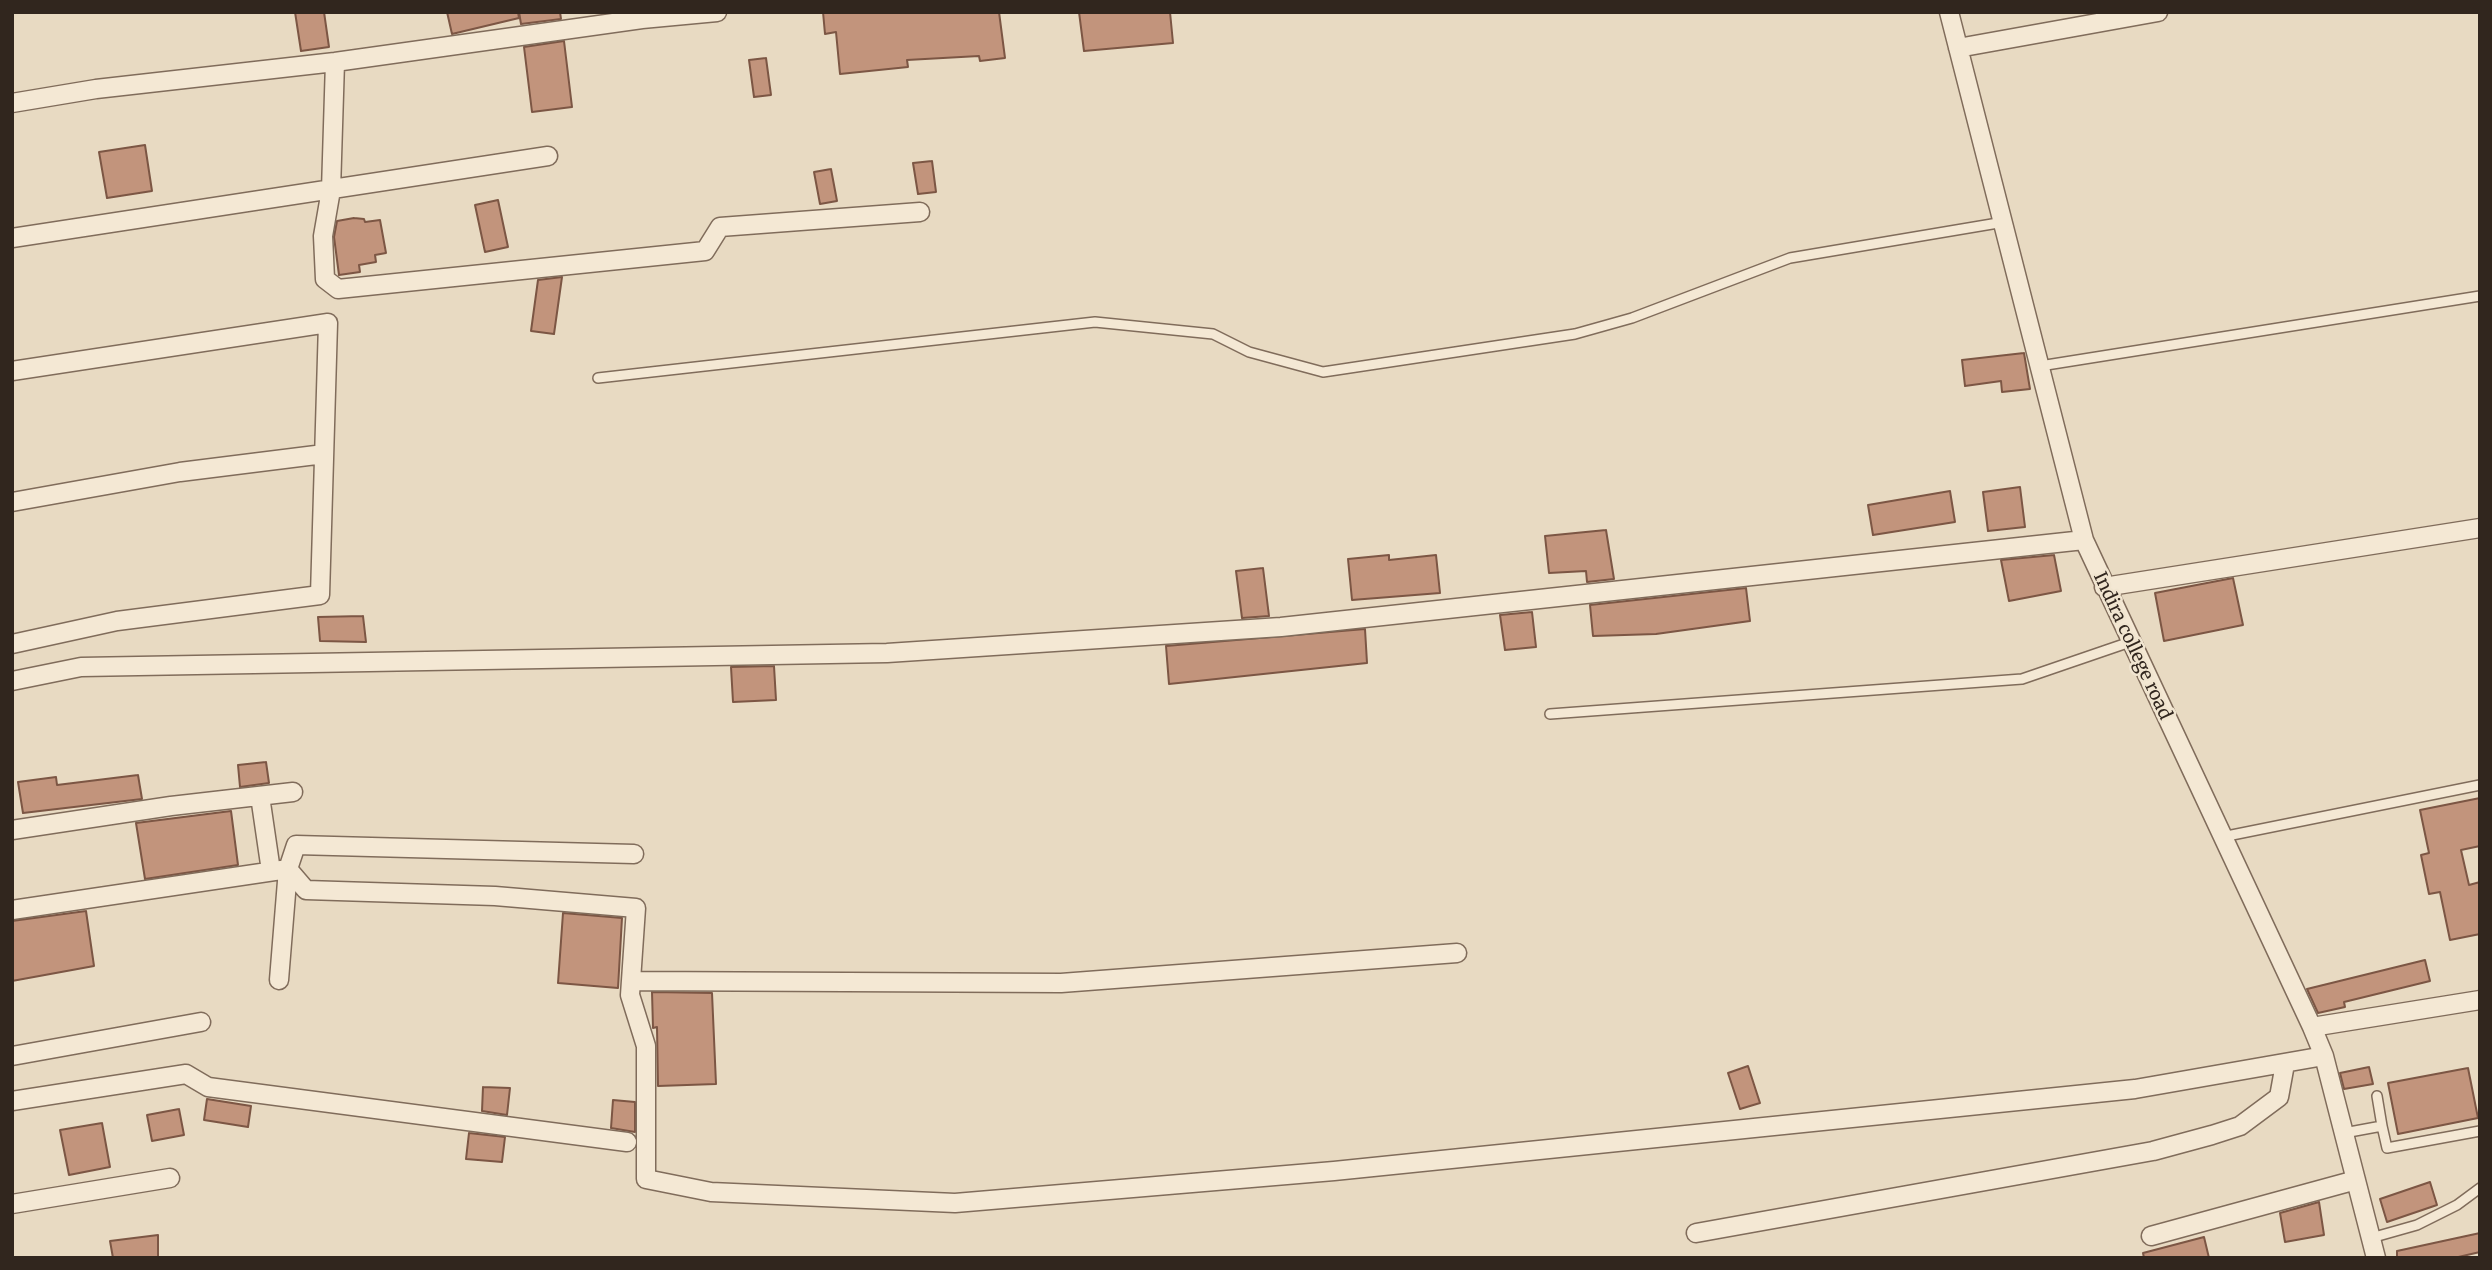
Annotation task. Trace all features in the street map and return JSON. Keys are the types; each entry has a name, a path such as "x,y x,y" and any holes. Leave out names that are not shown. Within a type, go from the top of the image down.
{"street":[{"path":"12,103 642,19 717,12"},
{"name":"Indira college road","path":"1949,12 2084,540 2324,1056 2376,1258"},
{"path":"1958,48 2158,12"},
{"path":"335,62 331,190 323,236 323,265 325,279 338,289 705,251 720,227 920,212"},
{"path":"12,239 548,156"},
{"path":"12,371 328,323 320,595 117,621 12,644"},
{"path":"12,502 180,472 324,454"},
{"path":"2104,587 2480,528"},
{"path":"12,681 81,667 887,653 1254,629 2084,540"},
{"path":"12,830 171,806 293,792"},
{"path":"260,796 279,870 279,980"},
{"path":"279,870 296,845 634,854"},
{"path":"12,910 279,870 306,890 495,896 636,908 630,995 646,1046 646,1178 724,1193 955,1203 1334,1171 2135,1089 2285,1065 2324,1056"},
{"path":"631,981 1061,983 1457,953"},
{"path":"2312,1027 2480,1000"},
{"path":"12,1056 201,1022"},
{"path":"1696,1233 2153,1151 2212,1136 2240,1126 2279,1097 2285,1065"},
{"path":"12,1101 186,1074 208,1087 627,1142"},
{"path":"12,1204 170,1178"},
{"path":"2151,1236 2356,1181"}],"lane":[{"path":"598,378 1095,322 1213,334 1249,352 1323,372 1575,334 1632,318 1790,258 2004,222"},
{"path":"2040,366 2480,296"},
{"path":"1550,714 2022,679 2130,642"},
{"path":"2222,837 2480,785"},
{"path":"2377,1096 2387,1148 2480,1131"},
{"path":"2344,1133 2382,1126"},
{"path":"2371,1238 2417,1225 2458,1206 2480,1188"}],"building":[{"path":"295,12 324,12 329,47 301,51"},
{"path":"447,12 518,12 519,18 452,34"},
{"path":"519,12 560,12 561,19 521,24"},
{"path":"823,12 999,12 1005,58 980,61 979,56 907,60 908,67 840,74 836,32 825,34"},
{"path":"1079,12 1170,12 1173,43 1084,51"},
{"path":"564,41 572,107 532,112 524,47"},
{"path":"766,58 771,95 754,97 749,60"},
{"path":"145,145 152,191 107,198 99,152"},
{"path":"932,161 936,192 918,194 913,163"},
{"path":"831,169 837,201 820,204 814,172"},
{"path":"498,200 508,247 485,252 475,205"},
{"path":"364,219 365,222 380,220 386,253 375,255 376,262 359,265 360,272 339,275 334,237 337,221"},
{"path":"562,277 554,334 531,331 538,280"},
{"path":"2024,353 2030,389 2002,392 2001,381 1965,386 1962,360"},
{"path":"2020,487 2025,527 1988,531 1983,492"},
{"path":"1950,491 1955,522 1873,535 1868,505"},
{"path":"1606,530 1614,579 1587,582 1586,571 1549,573 1545,536"},
{"path":"1389,555 1389,560 1436,555 1440,593 1352,600 1348,559"},
{"path":"2054,555 2061,591 2009,601 2001,560"},
{"path":"1263,568 1269,616 1242,618 1236,571"},
{"path":"2233,578 2243,625 2164,641 2155,593"},
{"path":"1746,588 1750,621 1656,634 1593,636 1590,605"},
{"path":"1532,612 1536,647 1505,650 1500,615"},
{"path":"363,616 366,642 320,641 318,617"},
{"path":"1365,629 1367,663 1169,684 1166,646"},
{"path":"774,666 776,700 733,702 731,667"},
{"path":"266,762 269,783 240,787 238,765"},
{"path":"138,775 142,799 23,813 18,782 56,777 57,785"},
{"path":"2480,798 2480,846 2461,850 2469,885 2480,882 2480,934 2450,940 2440,892 2429,894 2421,855 2429,853 2420,810"},
{"path":"231,811 238,865 145,879 136,823"},
{"path":"86,911 94,966 12,981 12,921"},
{"path":"563,913 622,918 618,988 558,983"},
{"path":"2425,960 2430,981 2344,1002 2345,1007 2318,1013 2307,989"},
{"path":"652,992 712,993 716,1084 658,1086 657,1027 653,1028"},
{"path":"1748,1066 1760,1103 1740,1109 1728,1073"},
{"path":"2369,1067 2373,1084 2344,1089 2340,1073"},
{"path":"2468,1068 2478,1118 2398,1134 2388,1083"},
{"path":"483,1087 510,1088 507,1115 482,1111"},
{"path":"207,1099 251,1106 248,1127 204,1120"},
{"path":"613,1100 635,1102 635,1132 611,1128"},
{"path":"179,1109 184,1135 152,1141 147,1115"},
{"path":"102,1123 110,1167 69,1175 60,1130"},
{"path":"469,1133 505,1137 502,1162 466,1159"},
{"path":"2430,1182 2437,1205 2387,1222 2380,1199"},
{"path":"2319,1202 2324,1235 2285,1242 2280,1213"},
{"path":"2480,1233 2480,1252 2454,1258 2397,1258 2397,1251"},
{"path":"158,1235 158,1257 113,1258 110,1241"},
{"path":"2204,1237 2209,1258 2144,1258 2143,1253"}]}
